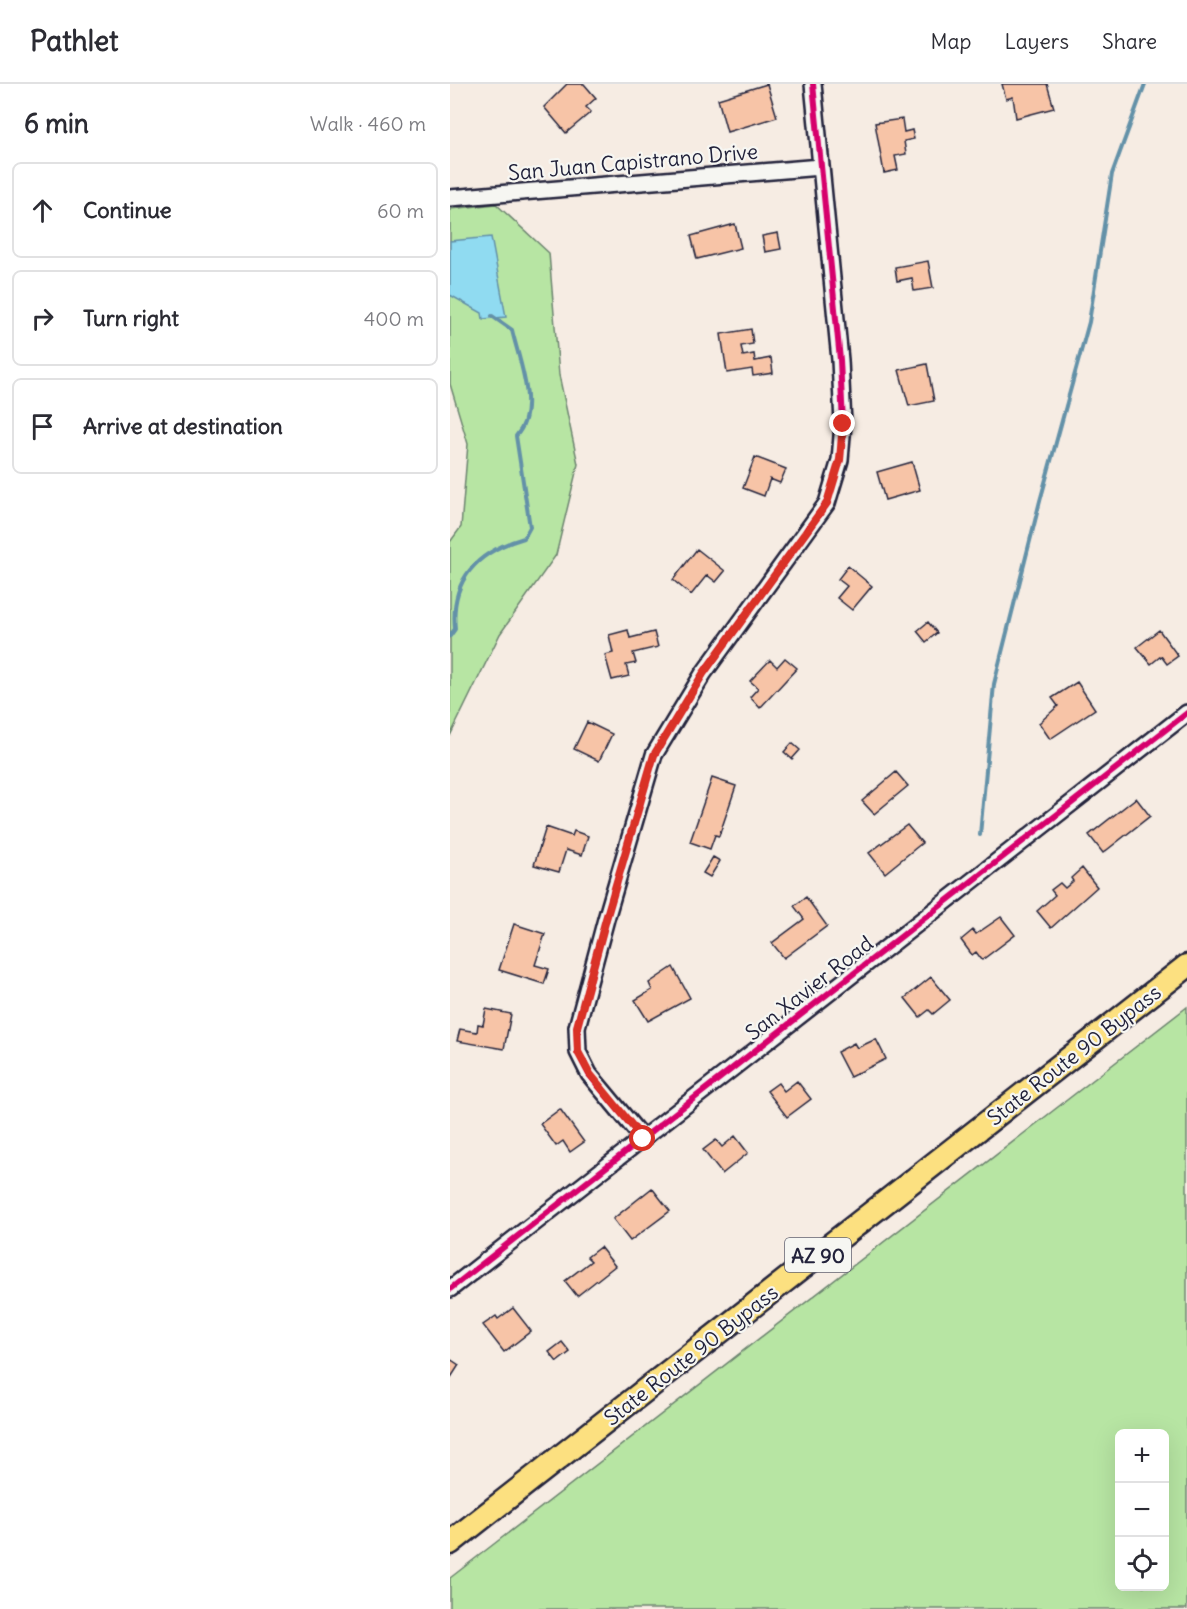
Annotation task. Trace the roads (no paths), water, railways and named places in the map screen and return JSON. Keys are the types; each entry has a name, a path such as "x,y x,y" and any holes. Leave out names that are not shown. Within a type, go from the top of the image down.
{"highway":[{"name":"State Route 90 Bypass","path":"450,1543 1187,966"}],"street":[{"path":"643,1139 590,1074 578,1052 577,1027 654,755 703,674 827,503 840,460 843,424 813,84"},
{"name":"San Juan Capistrano Drive","path":"450,198 820,167"},
{"name":"San Xavier Road","path":"450,1288 1187,713"}],"water":[{"path":"491,237 506,317 483,319 482,313 450,295 450,241"}],"waterway":[{"path":"980,835 994,684 1040,501 1089,322 1112,174 1145,84"},
{"path":"450,636 455,629 457,595 471,569 494,551 524,538 530,527 516,436 523,425 526,413 526,385 512,330 492,316"}]}
